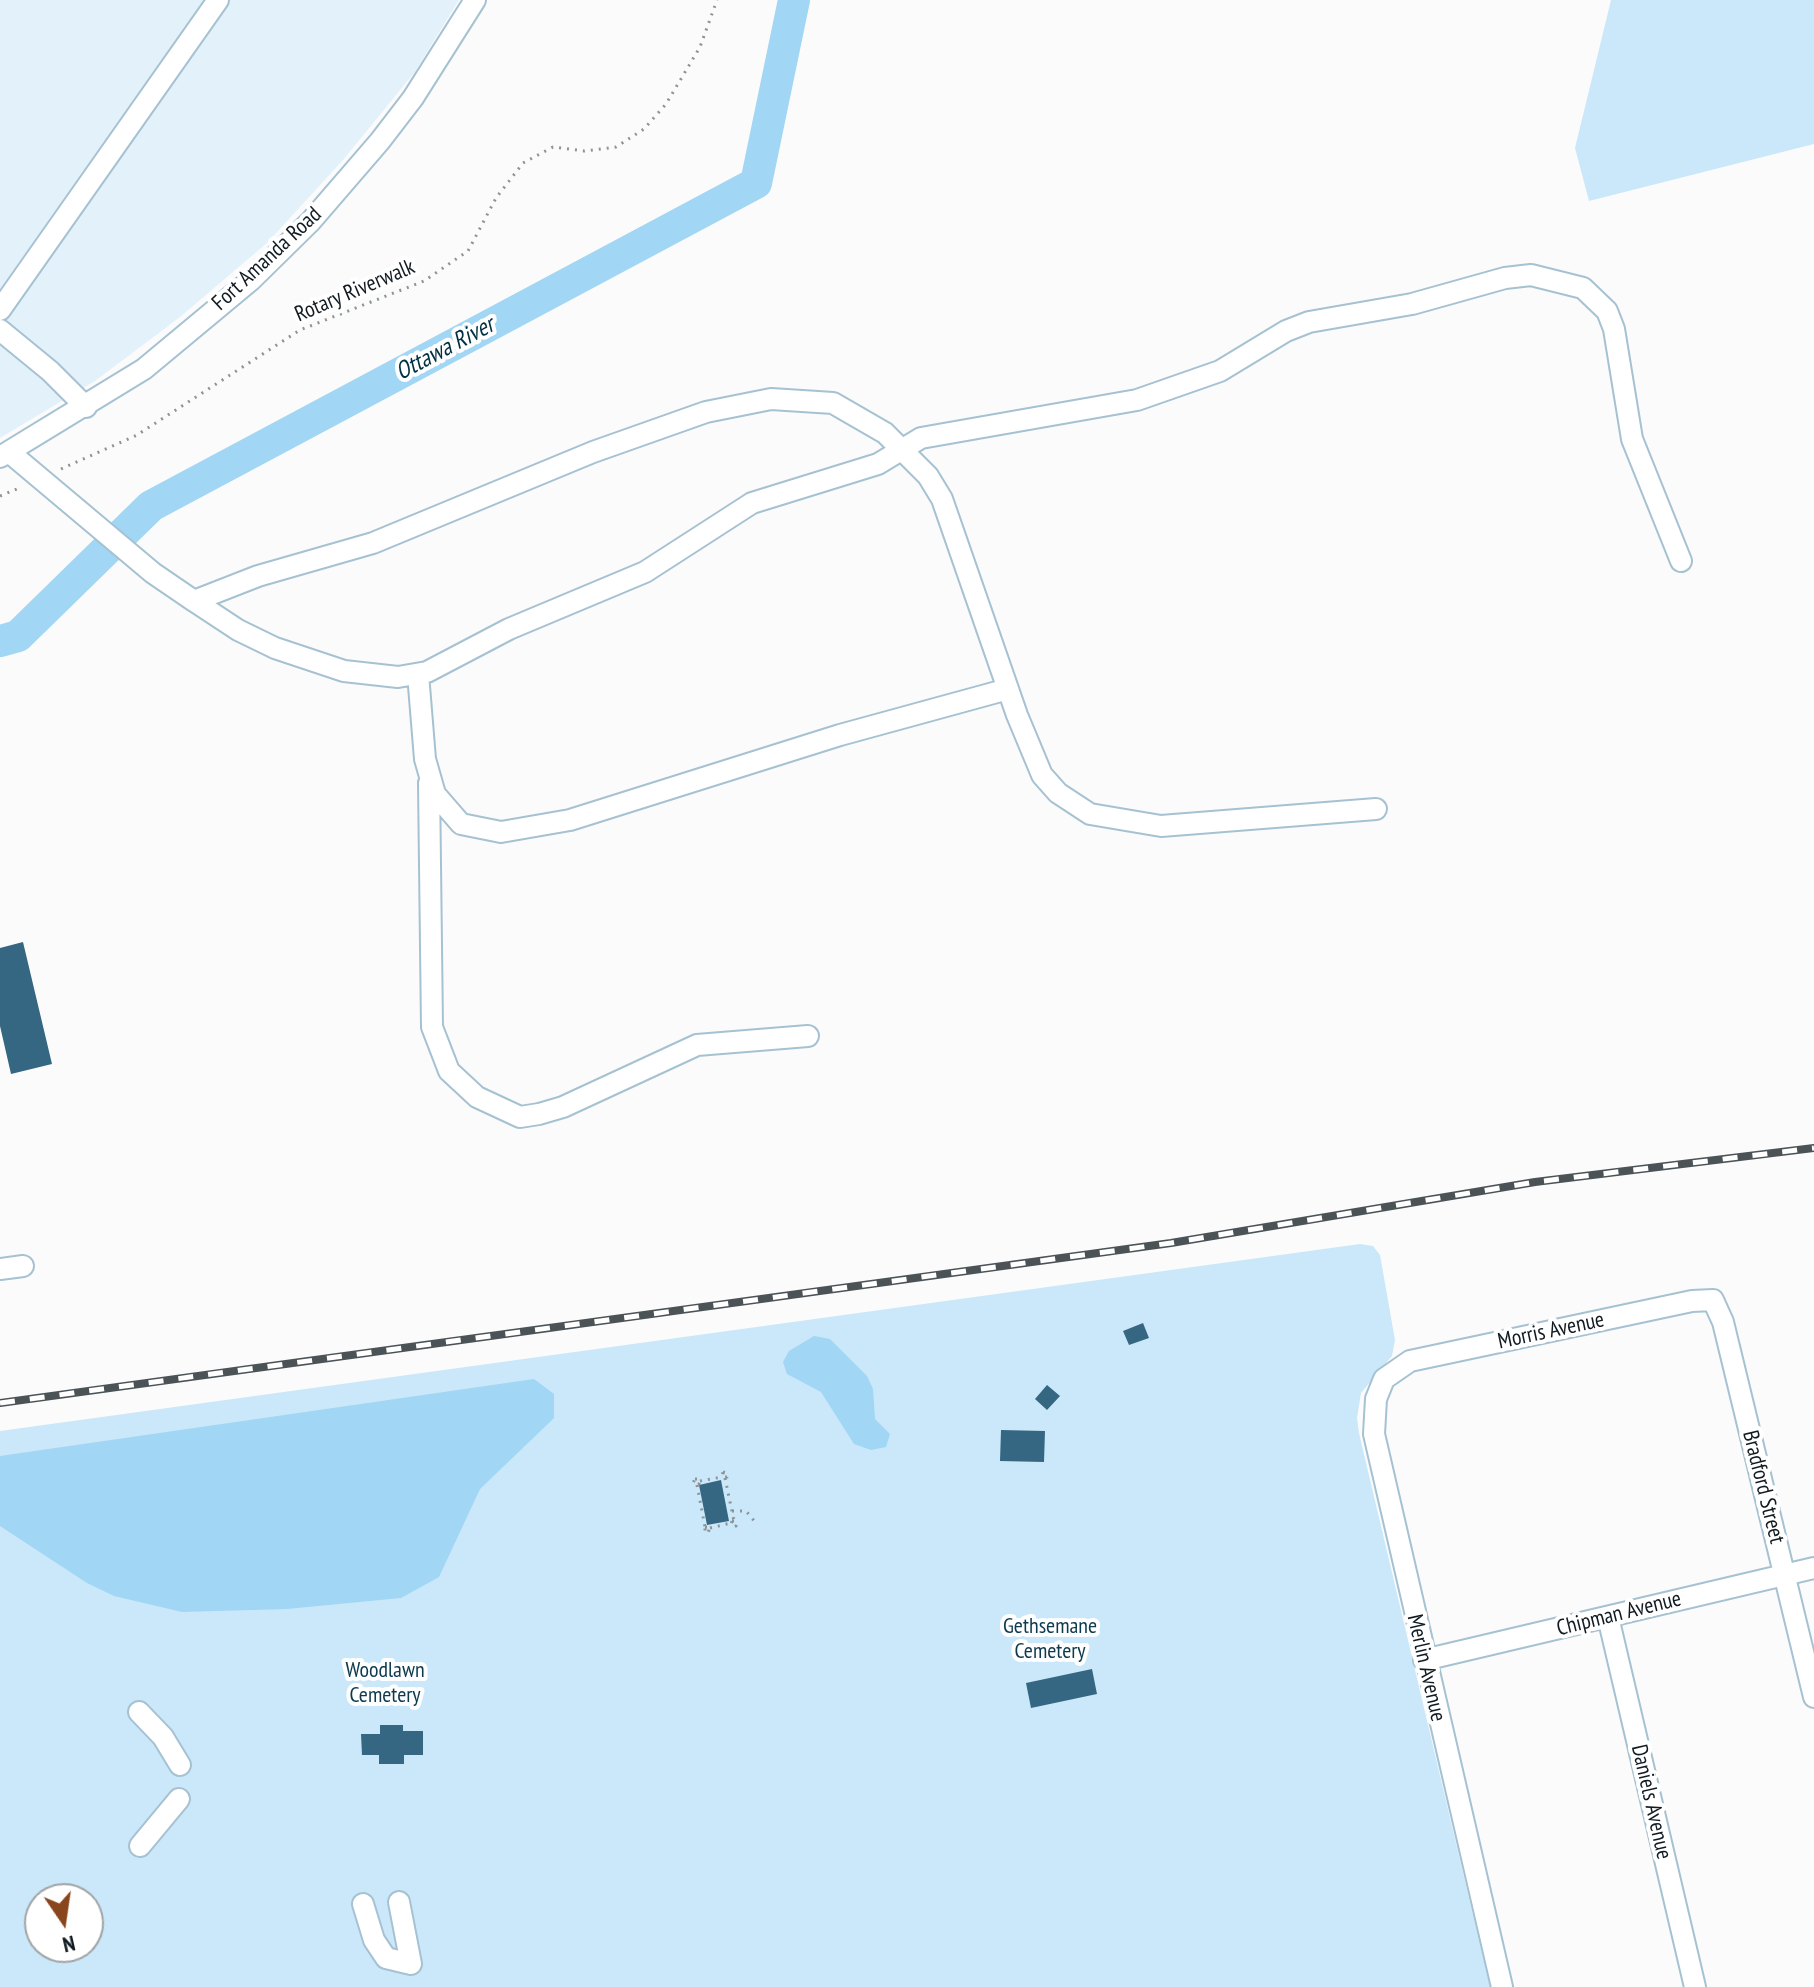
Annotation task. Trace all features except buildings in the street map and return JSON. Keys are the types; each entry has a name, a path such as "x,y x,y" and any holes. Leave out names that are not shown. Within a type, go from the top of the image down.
{"street":[{"path":"0,310 218,0"},
{"name":"Fort Amanda Road","path":"4,455 86,407 156,359 251,280 311,221 413,98 475,0"},
{"path":"4,455 39,479 153,573 238,630 275,648 344,671 377,677 418,674 451,661 509,629 645,572 752,503 850,475 878,464 921,438 1137,400 1220,371 1286,331 1309,322 1412,304 1493,281 1531,275 1583,288 1607,311 1614,329 1632,439 1681,561"},
{"path":"0,330 50,371 86,407"},
{"path":"194,601 258,576 373,543 645,432 737,404 771,399 833,403 885,433 928,476 942,499 1008,689 1042,775 1058,793 1090,814 1161,826 1376,809"},
{"path":"418,674 429,779 432,1027 449,1071 477,1097 520,1117 539,1114 563,1107 697,1045 808,1036"},
{"path":"429,779 446,810 461,824 501,832 532,828 570,820 840,735 1008,689"},
{"path":"0,1269 23,1266"},
{"name":"Bradford Street","path":"1692,1301 1713,1300 1719,1308 1814,1697"},
{"name":"Morris Avenue","path":"1410,1361 1692,1301"},
{"name":"Merlin Avenue","path":"1410,1361 1384,1379 1376,1399 1374,1434 1502,1987"},
{"name":"Chipman Avenue","path":"1424,1660 1814,1568"},
{"name":"Daniels Avenue","path":"1608,1617 1695,1987"},
{"path":"139,1712 163,1737 180,1765"},
{"path":"140,1846 179,1799"},
{"path":"363,1904 374,1940 386,1958 411,1964 399,1902"}],"path":[{"name":"Rotary Riverwalk","path":"0,496 137,435 300,330 424,281 468,251 496,198 523,163 553,147 584,151 616,147 644,129 666,104 700,47 717,0"},
{"path":"723,1478 732,1511 732,1522 708,1528 698,1483 723,1478"},
{"path":"732,1511 746,1511 756,1523"}],"shaded area":[{"path":"0,0 459,0 414,73 343,160 267,243 180,317 95,381 0,438"}],"green space":[{"path":"1611,0 1814,0 1814,144 1589,201 1575,148"},
{"path":"1360,1244 1373,1246 1380,1255 1395,1340 1392,1356 1361,1393 1357,1418 1359,1433 1490,1987 0,1987 0,1431"}],"water":[{"path":"814,1336 830,1339 867,1376 873,1389 875,1419 890,1434 886,1447 871,1450 854,1444 821,1392 787,1374 783,1362 789,1351"},
{"path":"534,1379 554,1394 554,1418 480,1489 439,1577 401,1598 287,1609 182,1612 114,1596 87,1583 0,1526 0,1456"}],"waterway":[{"name":"Ottawa River","path":"0,641 18,636 151,506 756,183 794,0"}],"railway":[{"path":"0,1403 1171,1243 1535,1182 1814,1148"}],"park label":[{"name":"Gethsemane Cemetery","path":"1050,1640"},
{"name":"Woodlawn Cemetery","path":"385,1684"}]}
